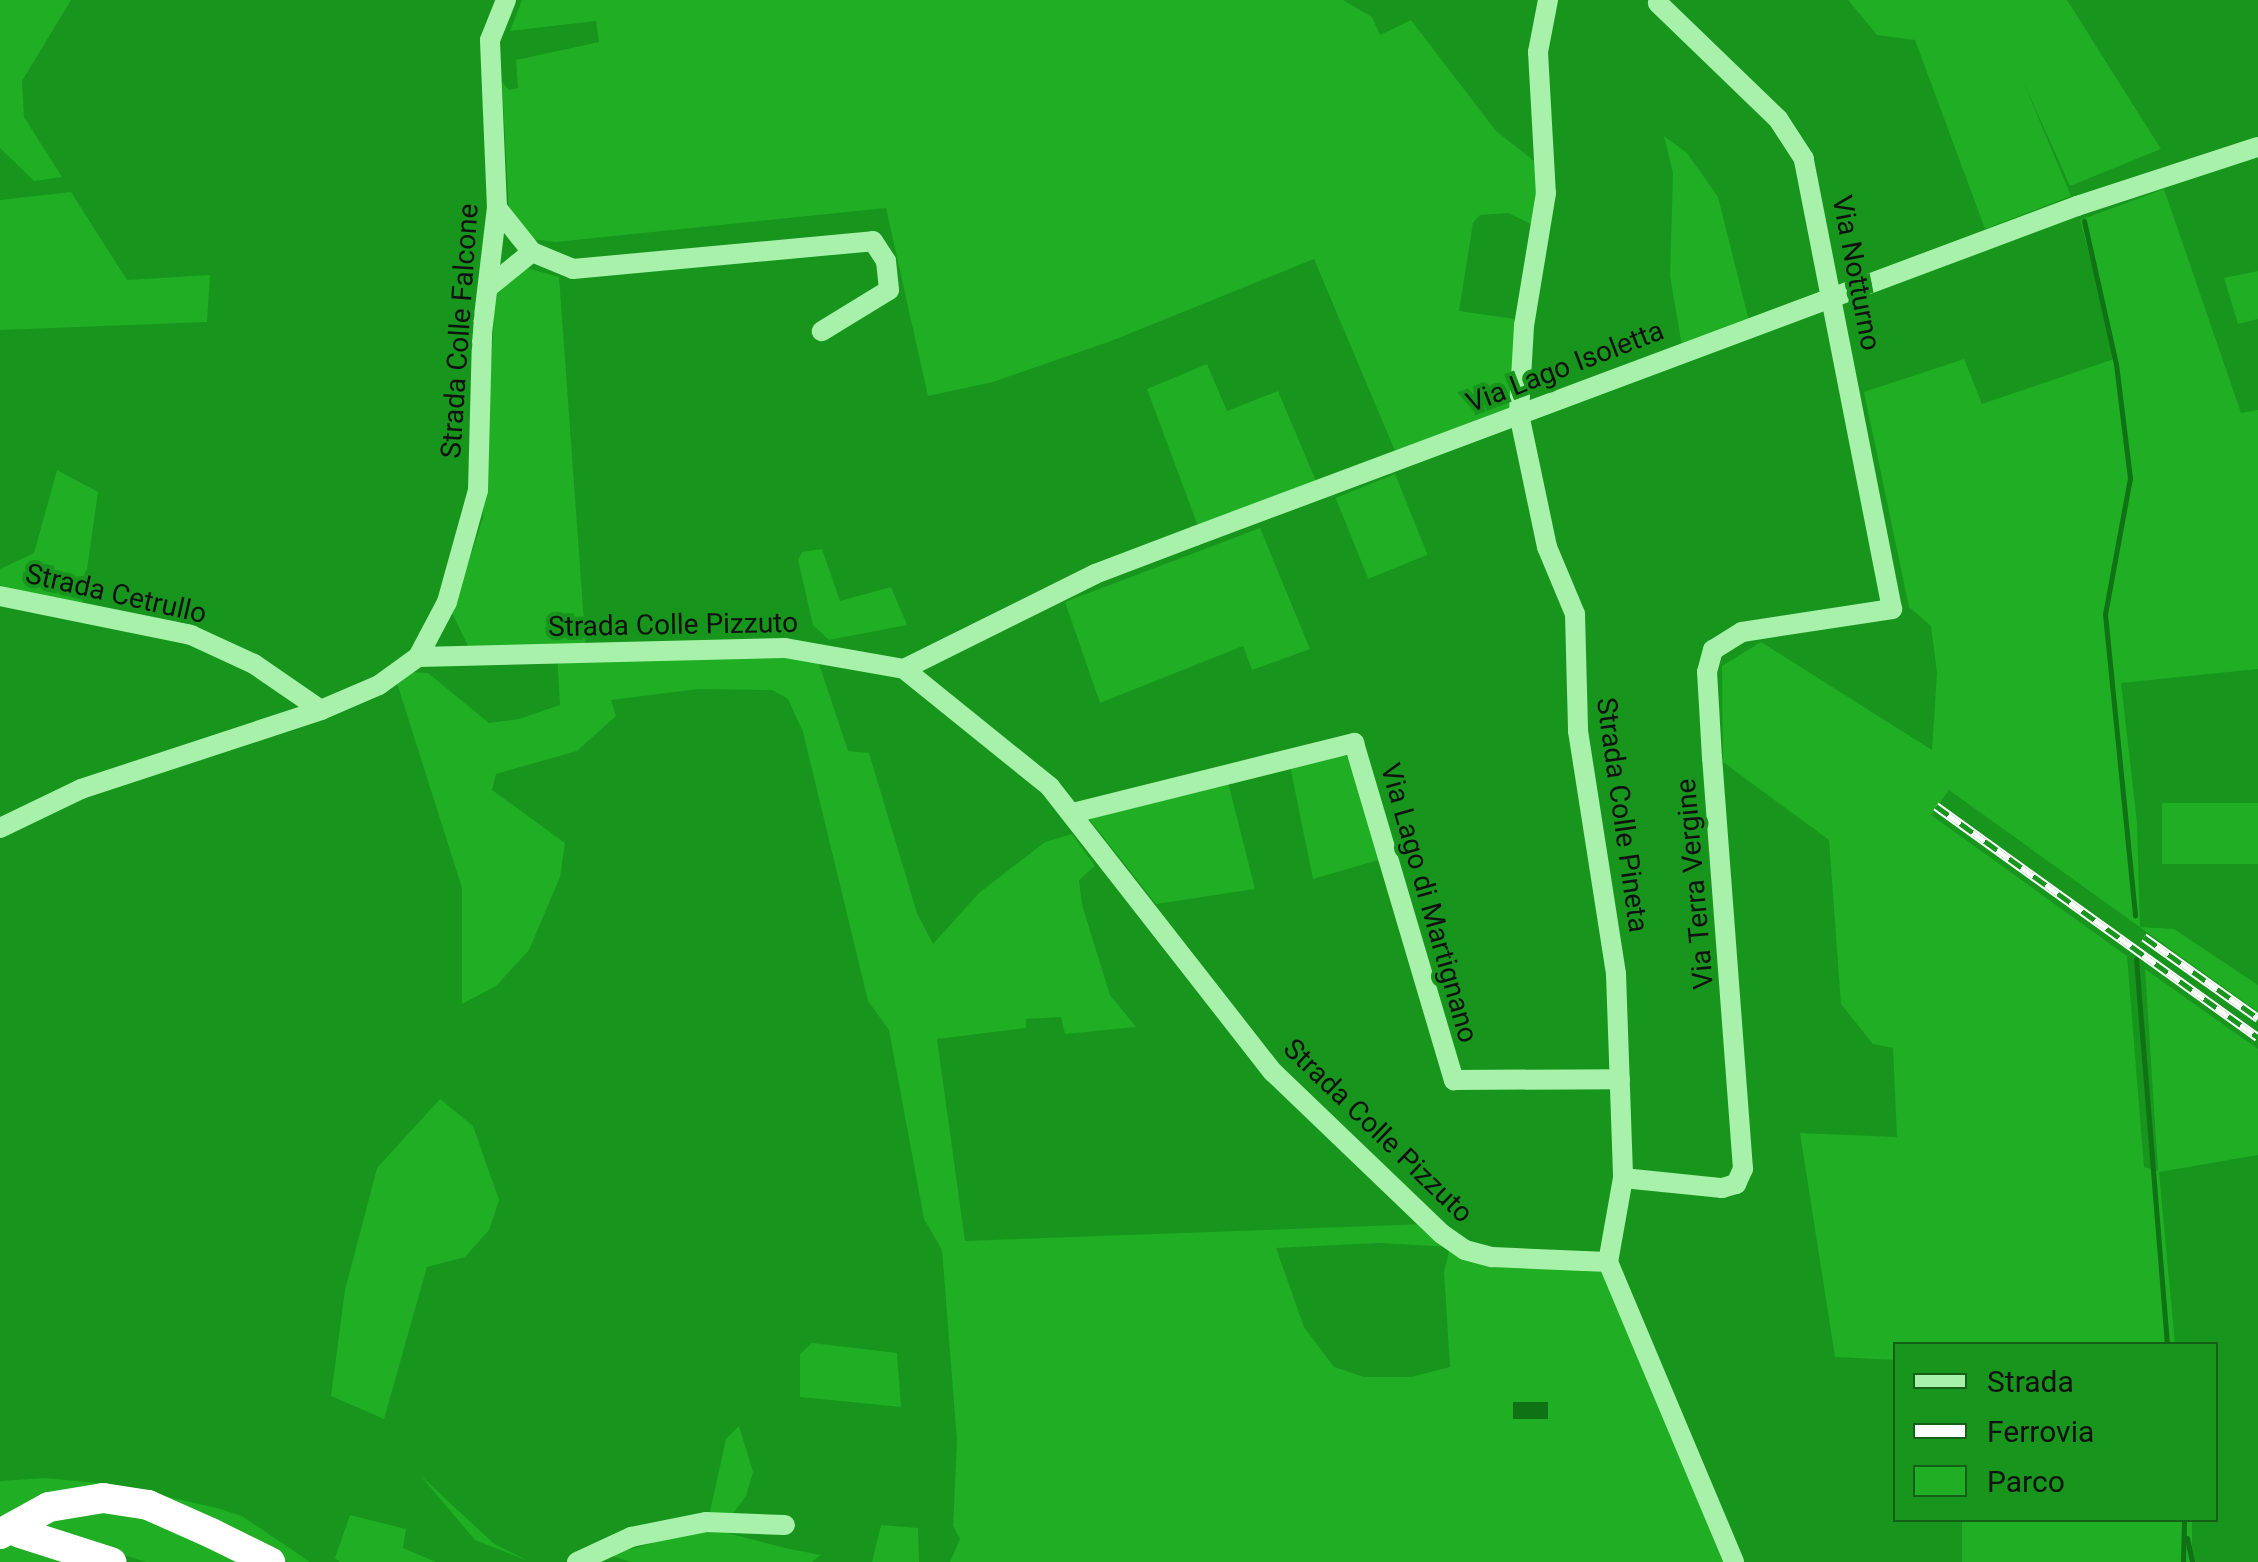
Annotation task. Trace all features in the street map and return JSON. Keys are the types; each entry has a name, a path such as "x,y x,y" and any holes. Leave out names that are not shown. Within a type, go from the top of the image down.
{"highway":[{"path":"10,1533 49,1507 103,1498 148,1505 270,1562"},
{"path":"10,1533 112,1562"}],"street":[{"name":"Strada Colle Falcone","path":"418,656 447,602 478,490 482,333 497,208 489,62 506,0"},
{"name":"Strada Colle Pineta","path":"1548,0 1538,52 1546,193 1524,326 1519,414 1547,547 1575,614 1578,731 1616,974 1623,1178 1608,1262"},
{"name":"Via Notturno","path":"1658,3 1798,145 1833,297 1892,608"},
{"name":"Via Lago Isoletta","path":"904,668 1096,574 1833,297 2258,147"},
{"path":"497,208 532,252 574,269 873,241 886,260 889,290 822,331"},
{"path":"490,286 532,252"},
{"name":"Strada Cetrullo","path":"0,596 190,635 254,664 322,710"},
{"name":"Via Terra Vergine","path":"1623,1178 1722,1188 1736,1184 1743,1170 1712,758 1708,672 1713,650 1742,632 1892,608"},
{"name":"Strada Colle Pizzuto","path":"418,656 785,648 904,668 1019,760 1072,812 1273,1072 1442,1234 1464,1250 1492,1257 1608,1262"},
{"path":"0,828 81,789 322,710 378,685 418,656"},
{"name":"Via Lago di Martignano","path":"1072,812 1354,743 1454,1080 1467,1085 1620,1079"},
{"path":"1608,1262 1734,1562"},
{"path":"577,1562 631,1537 706,1522 785,1525"}],"green space":[{"path":"0,0 71,0 22,81 24,117 62,177 34,181 0,148"},
{"path":"522,0 1343,0 1372,17 1380,35 1411,20 1496,131 1538,164 1535,226 1508,213 1480,215 1473,223 1459,311 1522,320 1513,408 1395,451 1314,259 1111,341 993,382 928,396 886,208 556,242 530,239 509,212 502,82 509,90 518,88 516,60 599,42 596,21 510,31"},
{"path":"1848,0 2067,0 2161,149 2070,186 2023,81 2071,196 1985,229 1915,40 1877,35"},
{"path":"1664,136 1687,153 1718,197 1749,321 1682,346 1670,276 1673,173"},
{"path":"2164,189 2241,413 2258,410 2258,669 2121,683 2137,822 2140,927 2174,929 2258,985 2258,1012 1949,790 1931,815 2127,956 2144,1167 2158,1171 2145,969 2258,1049 2258,1155 2159,1172 2175,1342 1893,1342 1893,1360 1835,1357 1800,1133 1897,1137 1893,1048 1873,1044 1841,1004 1829,840 1723,762 1722,666 1761,642 1932,750 1937,673 1931,626 1909,607 1864,392 1964,359 1982,404 2117,358 2080,220"},
{"path":"71,192 127,280 210,275 207,322 0,330 0,200"},
{"path":"527,268 559,277 586,649 469,648 452,613 483,518 495,295"},
{"path":"2258,271 2258,319 2238,324 2224,278"},
{"path":"1207,364 1227,411 1278,391 1316,481 1199,529 1147,389"},
{"path":"57,470 98,492 82,605 0,585 0,569 34,553"},
{"path":"1395,474 1428,555 1368,579 1336,498"},
{"path":"1260,528 1310,649 1252,670 1243,646 1100,703 1065,602"},
{"path":"822,549 840,601 891,587 907,625 829,640 813,625 798,560 802,552"},
{"path":"557,654 817,658 848,751 869,753 917,913 933,944 979,893 1045,842 1072,834 1095,866 1079,880 1082,905 1110,995 1136,1027 1065,1034 1061,1017 1026,1019 1026,1028 937,1039 965,1241 1424,1224 1450,1246 1607,1273 1723,1562 950,1562 960,1539 953,1526 957,1441 942,1250 924,1219 889,1030 868,1001 803,732 788,699 772,690 699,689 611,700 616,716 577,751 496,774 492,790 565,843 560,877 529,950 496,986 462,1004 462,888 396,680 408,672 428,673 489,723 519,719 560,705","holes":["1379,1243 1450,1247 1444,1272 1450,1367 1411,1377 1364,1377 1334,1367 1304,1327 1276,1248"]},
{"path":"1335,754 1355,758 1389,857 1313,879 1290,766"},
{"path":"1228,782 1255,889 1156,904 1086,815"},
{"path":"2162,803 2258,803 2258,864 2162,864"},
{"path":"440,1099 473,1126 499,1200 489,1230 465,1257 427,1267 384,1419 331,1396 345,1290 377,1168"},
{"path":"812,1343 897,1353 901,1407 800,1397 800,1354"},
{"path":"739,1426 753,1472 746,1496 732,1515 709,1516 726,1439"},
{"path":"420,1475 493,1543 528,1561 475,1540"},
{"path":"45,1478 111,1484 217,1508 242,1516 310,1562 288,1562 214,1521 245,1562 146,1562 0,1515 0,1481"},
{"path":"350,1515 406,1529 403,1548 436,1562 340,1562 335,1558"},
{"path":"1962,1522 2192,1522 2192,1562 1962,1562"},
{"path":"881,1525 918,1528 919,1562 872,1562"},
{"path":"709,1528 821,1555 812,1562 631,1562 609,1555"},
{"path":"0,1542 64,1562 0,1562"}],"shaded area":[{"path":"1513,1402 1548,1402 1548,1419 1513,1419"}],"waterway":[{"path":"2084,221 2116,364 2130,478 2105,614 2135,916"},
{"path":"2136,959 2167,1342"},
{"path":"2183,1562 2184,1522"},
{"path":"2187,1538 2192,1562"}],"railway":[{"path":"1936,806 2258,1037"},
{"path":"2144,937 2258,1018"}]}
